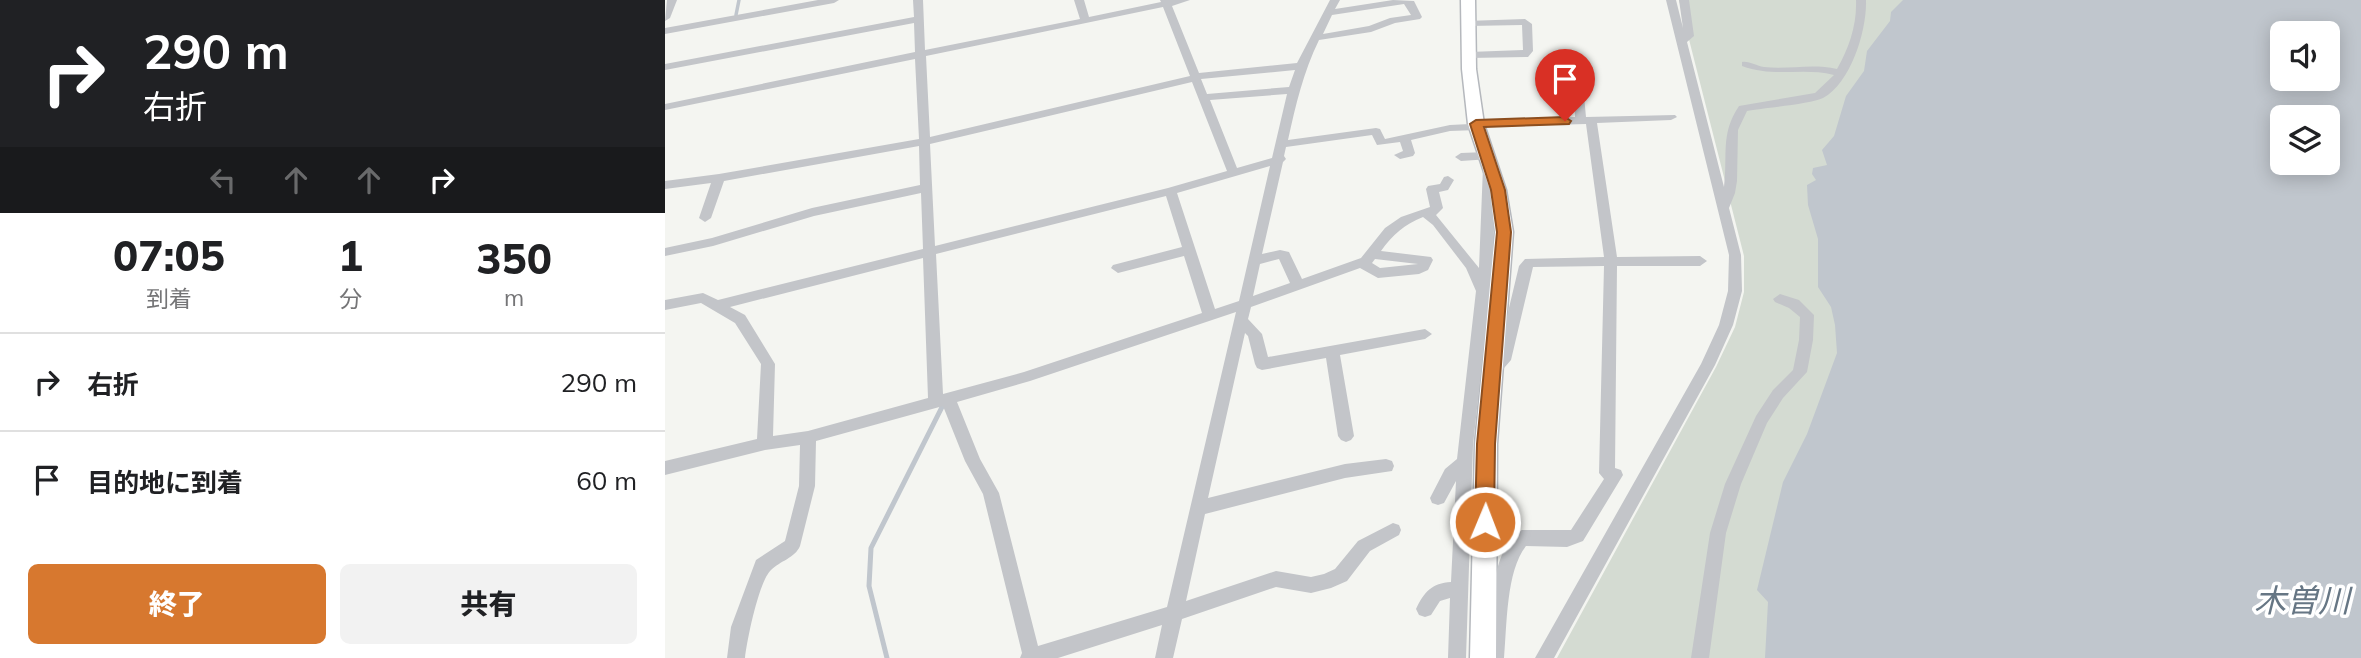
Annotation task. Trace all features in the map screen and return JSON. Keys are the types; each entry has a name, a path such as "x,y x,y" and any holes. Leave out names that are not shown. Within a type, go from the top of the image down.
{"main road":[{"path":"1468,0 1469,55 1477,125 1475,160 1503,207 1504,232 1486,444 1483,658"}],"street":[{"path":"665,18 672,0"},
{"path":"665,31 834,0"},
{"path":"918,0 929,251 942,401 991,492 1031,658 1276,579 1311,586 1325,582 1341,575 1364,546 1393,530"},
{"path":"1079,0 1085,20"},
{"path":"665,107 1185,0"},
{"path":"1544,658 1708,365 1725,325 1735,290 1735,255 1725,205 1673,7 1660,0"},
{"path":"1682,43 1689,36 1684,0"},
{"path":"1725,205 1731,187 1730,151 1735,117 1743,108 1818,96 1827,91 1847,64 1863,12 1861,0"},
{"path":"1164,658 1172,614 1301,66 1315,38 1332,6 1405,1 1411,3 1417,17 1393,20 1371,29 1315,38"},
{"path":"1166,2 1233,172"},
{"path":"1469,55 1524,55 1528,51 1525,8"},
{"path":"665,67 919,19"},
{"path":"1469,23 1525,22"},
{"path":"1746,64 1762,70 1820,68 1840,73"},
{"path":"665,185 926,141 1207,74 1301,66"},
{"path":"1205,97 1294,90"},
{"path":"1495,658 1498,654 1500,600 1513,549 1522,538 1567,539 1577,536 1615,475 1607,473 1611,262 1586,120 1579,96"},
{"path":"1283,144 1376,131 1381,143 1477,125 1671,117"},
{"path":"1400,155 1409,153 1405,139"},
{"path":"718,305 1170,191 1280,159"},
{"path":"1457,658 1464,463 1486,262 1475,160"},
{"path":"705,218 719,178"},
{"path":"1428,214 1437,208 1432,189 1444,187 1448,180"},
{"path":"665,253 713,242 812,212 926,188"},
{"path":"1170,191 1210,315"},
{"path":"1366,259 1402,217 1425,212 1472,267 1479,288 1482,289"},
{"path":"1118,268 1189,250"},
{"path":"1257,260 1280,254 1284,256 1298,285"},
{"path":"665,468 765,444 809,437 1024,377 1247,303 1366,259 1426,260 1419,269 1378,277 1366,259"},
{"path":"1493,371 1504,360 1526,266 1530,262 1700,261"},
{"path":"665,305 703,298 740,319 768,364 765,444"},
{"path":"1700,658 1718,533 1733,484 1761,420 1777,394 1800,372 1807,315 1794,304 1780,299"},
{"path":"1242,323 1255,334 1262,364 1425,334"},
{"path":"1332,351 1346,436"},
{"path":"736,658 740,627 762,566 792,546 807,486 809,437"},
{"path":"1439,498 1451,474 1464,463"},
{"path":"1199,508 1345,471 1386,466"},
{"path":"1425,609 1430,597 1437,591 1459,590"}],"shaded area":[{"path":"1679,0 1911,0 1838,130 1828,160 1833,298 1840,360 1787,658 1557,658 1716,367 1735,327 1744,292 1744,256"}],"water":[{"name":"木曽川","path":"1903,0 2361,0 2361,658 1765,658 1768,602 1757,590 1783,482 1807,434 1837,353 1831,307 1818,287 1818,239 1808,205 1807,185 1816,180 1812,174 1813,168 1827,165 1822,150 1834,136 1846,96 1864,71 1867,51 1890,21 1891,12"}],"waterway":[{"path":"736,15 739,0"},
{"path":"887,658 869,586 871,548 942,407"}],"route":[{"path":"1485,522 1486,444 1504,232 1503,207 1482,135 1476,124 1565,121"}]}
